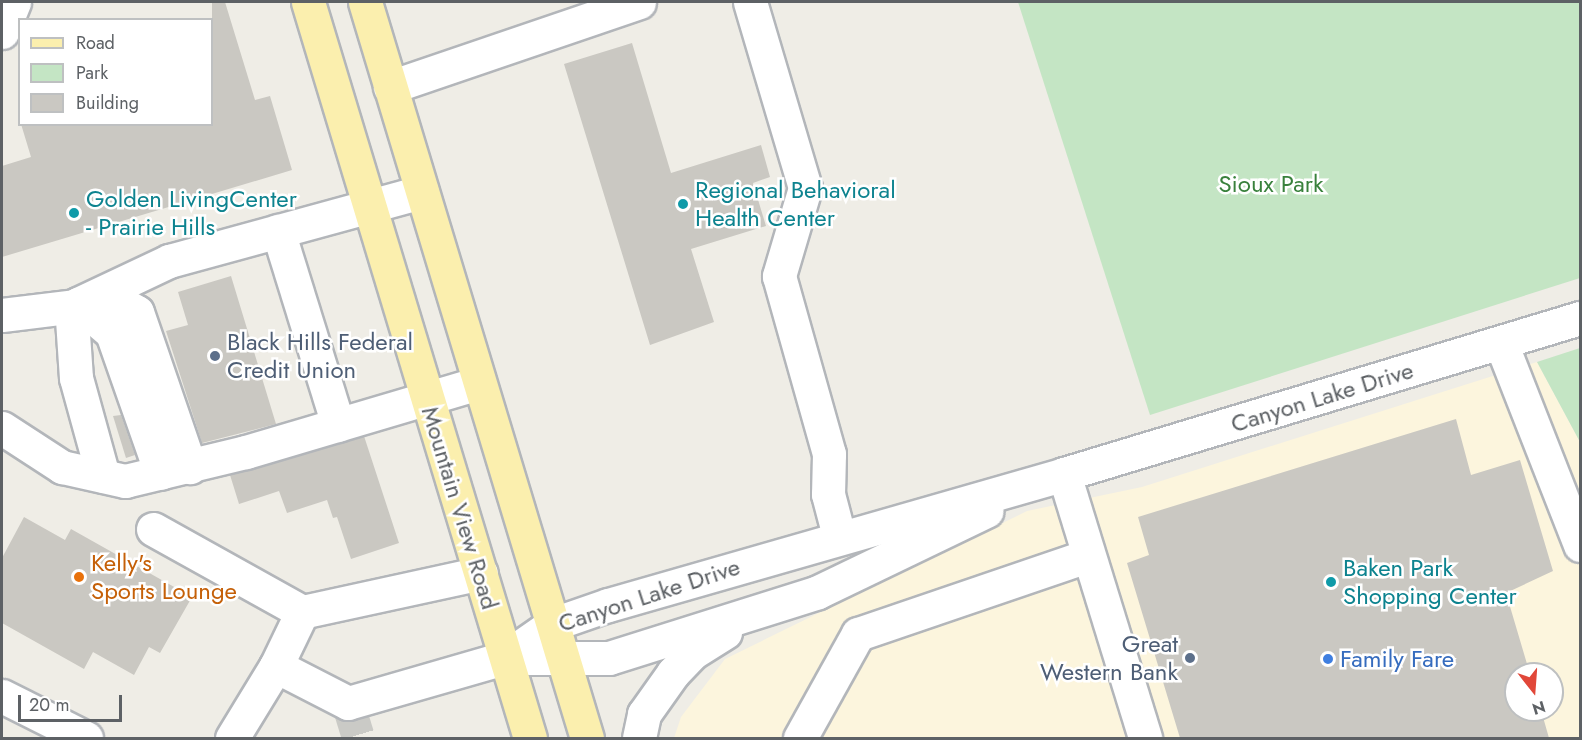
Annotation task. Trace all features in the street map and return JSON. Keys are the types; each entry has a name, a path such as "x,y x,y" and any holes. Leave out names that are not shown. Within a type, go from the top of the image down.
{"main road":[{"name":"Mountain View Road","path":"308,2 530,738"},
{"path":"364,2 587,738"}],"street":[{"path":"2,32 14,2"},
{"path":"390,87 639,2"},
{"path":"750,2 805,188 779,276 830,454 828,494 839,536"},
{"path":"103,476 76,378 72,320 78,304 169,261 423,192"},
{"path":"278,231 338,425"},
{"path":"78,304 104,345 168,471"},
{"path":"2,315 78,304 123,304 137,312 168,471"},
{"name":"Canyon Lake Drive","path":"504,658 553,624 839,536 1064,474 1581,318"},
{"path":"1515,339 1581,545"},
{"path":"2,428 62,466 125,481 338,425 479,383"},
{"path":"1064,474 1087,556 1145,738"},
{"name":"Canyon Lake Drive","path":"504,658 609,658 818,592 1064,474"},
{"path":"153,529 302,612 481,573"},
{"path":"800,738 858,634 1087,556"},
{"path":"639,738 651,702 692,653 720,635 818,592"},
{"path":"232,738 276,666 302,612"},
{"path":"276,666 348,702 504,658"},
{"path":"2,696 86,738"}],"shaded area":[{"path":"1537,362 1580,442 1580,738 674,738 681,717 725,659 1027,511 1142,487"}],"green space":[{"name":"Sioux Park","path":"1018,2 1580,2 1580,278 1150,415"},
{"path":"1580,348 1580,442 1537,362"}],"building":[{"name":"Golden LivingCenter - Prairie Hills","path":"212,2 225,2 255,100 270,96 292,170 2,257 2,166 31,157 22,126 213,126"},
{"name":"Regional Behavioral Health Center","path":"632,43 671,173 761,145 770,177 753,183 766,226 691,249 714,322 650,345 564,64"},
{"name":"Black Hills Federal Credit Union","path":"231,276 276,424 202,443 166,331 188,325 178,292"},
{"path":"121,415 135,455 126,458 113,416"},
{"name":"Baken Park Shopping Center","path":"1456,419 1471,475 1520,460 1553,571 1506,593 1526,662 1504,662 1504,722 1544,722 1549,738 1180,738 1127,563 1149,555 1138,517"},
{"path":"364,436 399,543 351,559 337,517 333,518 327,500 287,513 279,491 239,504 230,475"},
{"name":"Kelly's Sports Lounge","path":"24,517 65,540 71,529 192,597 160,653 149,647 134,675 93,652 84,669 2,623 2,558"}],"tunnel":[{"path":"348,703 359,738"}],"place":[{"name":"Regional Behavioral Health Center","path":"683,204"},
{"name":"Golden LivingCenter - Prairie Hills","path":"74,213"},
{"name":"Black Hills Federal Credit Union","path":"215,356"},
{"name":"Kelly's Sports Lounge","path":"79,577"},
{"name":"Baken Park Shopping Center","path":"1331,582"},
{"name":"Great Western Bank","path":"1190,658"},
{"name":"Family Fare","path":"1328,659"}]}
